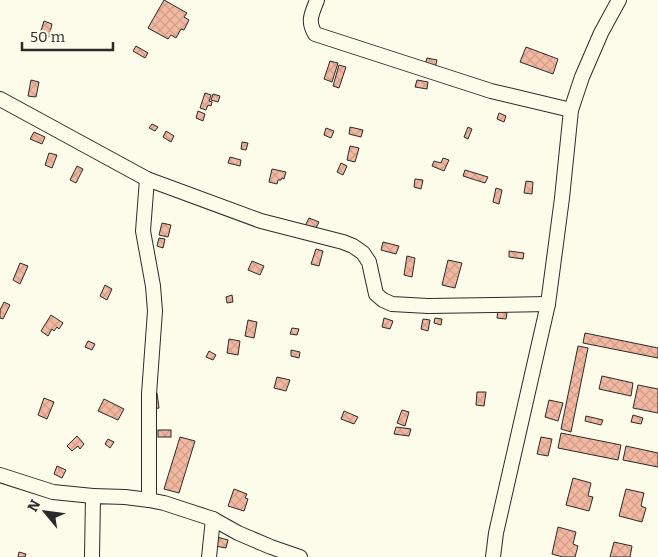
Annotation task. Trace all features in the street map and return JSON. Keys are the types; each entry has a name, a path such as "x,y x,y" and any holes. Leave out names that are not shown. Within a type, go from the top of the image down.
{"street":[{"path":"317,0 311,27 315,34 491,91 570,110"},
{"path":"493,557 496,534 548,304 562,198 570,110 601,33 620,0"},
{"path":"0,100 147,179 262,221 353,246 363,253 369,262 376,294 392,304 428,306 548,304"},
{"path":"147,179 142,231 153,286 155,311 149,394 150,500"},
{"path":"0,475 53,492 150,500 185,509 213,519 271,547 300,557"},
{"path":"92,557 93,496"},
{"path":"210,557 213,519"}],"building":[{"path":"164,0 187,13 184,17 189,20 184,30 181,29 176,38 171,35 168,39 148,28"},
{"path":"44,21 52,24 49,37 40,34"},
{"path":"136,46 148,53 145,58 133,51"},
{"path":"526,47 558,59 553,74 520,62"},
{"path":"427,58 437,60 435,68 425,65"},
{"path":"330,61 338,63 332,82 324,79"},
{"path":"339,65 346,67 339,88 333,86"},
{"path":"31,80 39,82 36,97 28,96"},
{"path":"417,80 428,82 427,89 415,87"},
{"path":"205,93 211,95 209,101 212,102 211,106 208,105 206,110 200,108"},
{"path":"213,94 220,96 218,102 211,100"},
{"path":"198,111 205,114 203,121 196,118"},
{"path":"499,113 506,116 504,122 497,119"},
{"path":"152,124 158,127 155,131 149,128"},
{"path":"350,127 363,130 361,137 349,134"},
{"path":"468,127 472,129 468,139 464,137"},
{"path":"326,128 334,131 331,138 324,135"},
{"path":"166,131 174,136 171,142 163,137"},
{"path":"34,132 45,137 42,144 30,139"},
{"path":"242,142 248,143 246,150 241,149"},
{"path":"350,146 359,148 355,162 347,160"},
{"path":"49,153 57,155 52,168 45,165"},
{"path":"230,157 241,160 240,166 228,163"},
{"path":"443,158 449,160 444,171 432,166 434,161 441,163"},
{"path":"341,163 347,166 343,175 337,172"},
{"path":"77,166 83,169 76,183 70,180"},
{"path":"272,169 286,172 284,179 278,180 277,184 269,182"},
{"path":"465,170 488,177 485,183 463,176"},
{"path":"415,179 423,180 421,189 414,187"},
{"path":"526,181 533,182 532,194 524,193"},
{"path":"496,188 502,190 499,204 493,202"},
{"path":"309,218 319,222 315,230 305,226"},
{"path":"162,223 171,225 168,237 159,235"},
{"path":"159,238 165,239 163,248 157,246"},
{"path":"383,242 399,246 396,254 381,250"},
{"path":"316,249 323,251 319,266 311,264"},
{"path":"509,251 524,253 523,259 509,257"},
{"path":"407,256 415,258 412,277 404,275"},
{"path":"448,260 462,263 455,288 442,285"},
{"path":"252,261 264,266 260,275 248,270"},
{"path":"20,263 28,266 20,284 13,280"},
{"path":"105,285 112,289 107,300 100,296"},
{"path":"232,295 233,302 227,303 226,297"},
{"path":"4,302 10,305 3,319 0,318 0,310"},
{"path":"498,311 507,313 506,319 497,318"},
{"path":"51,315 63,323 59,329 57,327 54,331 52,329 48,336 41,331"},
{"path":"384,318 393,321 390,329 382,327"},
{"path":"435,318 442,319 441,325 434,323"},
{"path":"423,319 430,320 428,331 421,329"},
{"path":"248,320 257,322 254,338 245,336"},
{"path":"292,328 299,329 297,335 290,334"},
{"path":"585,333 658,348 658,358 583,343"},
{"path":"229,339 240,341 238,355 227,353"},
{"path":"88,341 95,344 92,350 85,347"},
{"path":"578,346 588,348 571,432 561,429"},
{"path":"291,350 300,352 299,358 291,356"},
{"path":"209,351 216,355 213,360 206,357"},
{"path":"602,376 633,383 631,396 599,389"},
{"path":"277,377 290,380 286,391 274,388"},
{"path":"638,385 658,389 658,413 633,408"},
{"path":"477,392 486,392 484,406 476,405"},
{"path":"157,393 159,408 154,409 151,394"},
{"path":"44,398 54,402 47,419 38,415"},
{"path":"104,399 124,409 118,420 98,411"},
{"path":"549,400 563,403 558,421 545,417"},
{"path":"402,410 409,412 405,426 397,423"},
{"path":"344,411 358,417 354,424 341,419"},
{"path":"633,415 643,418 641,424 631,422"},
{"path":"586,416 603,420 601,425 585,421"},
{"path":"396,427 411,429 409,436 394,434"},
{"path":"158,430 171,430 171,437 158,437"},
{"path":"561,433 621,445 618,460 558,448"},
{"path":"77,436 84,444 80,449 78,446 72,451 67,446"},
{"path":"180,437 195,441 179,493 164,489"},
{"path":"541,437 552,439 548,456 537,454"},
{"path":"108,439 114,442 110,448 105,444"},
{"path":"626,446 658,453 658,467 623,460"},
{"path":"57,466 66,470 62,478 54,474"},
{"path":"573,478 591,483 588,496 593,497 589,511 566,505"},
{"path":"234,489 247,494 245,498 248,499 244,511 228,506"},
{"path":"626,489 644,493 641,506 646,508 642,522 619,516"},
{"path":"558,527 576,532 573,544 578,546 575,557 563,557 552,554"},
{"path":"217,537 228,540 226,548 215,546"},
{"path":"614,542 632,546 630,557 610,557"},
{"path":"19,552 26,554 25,557 18,557"}]}
